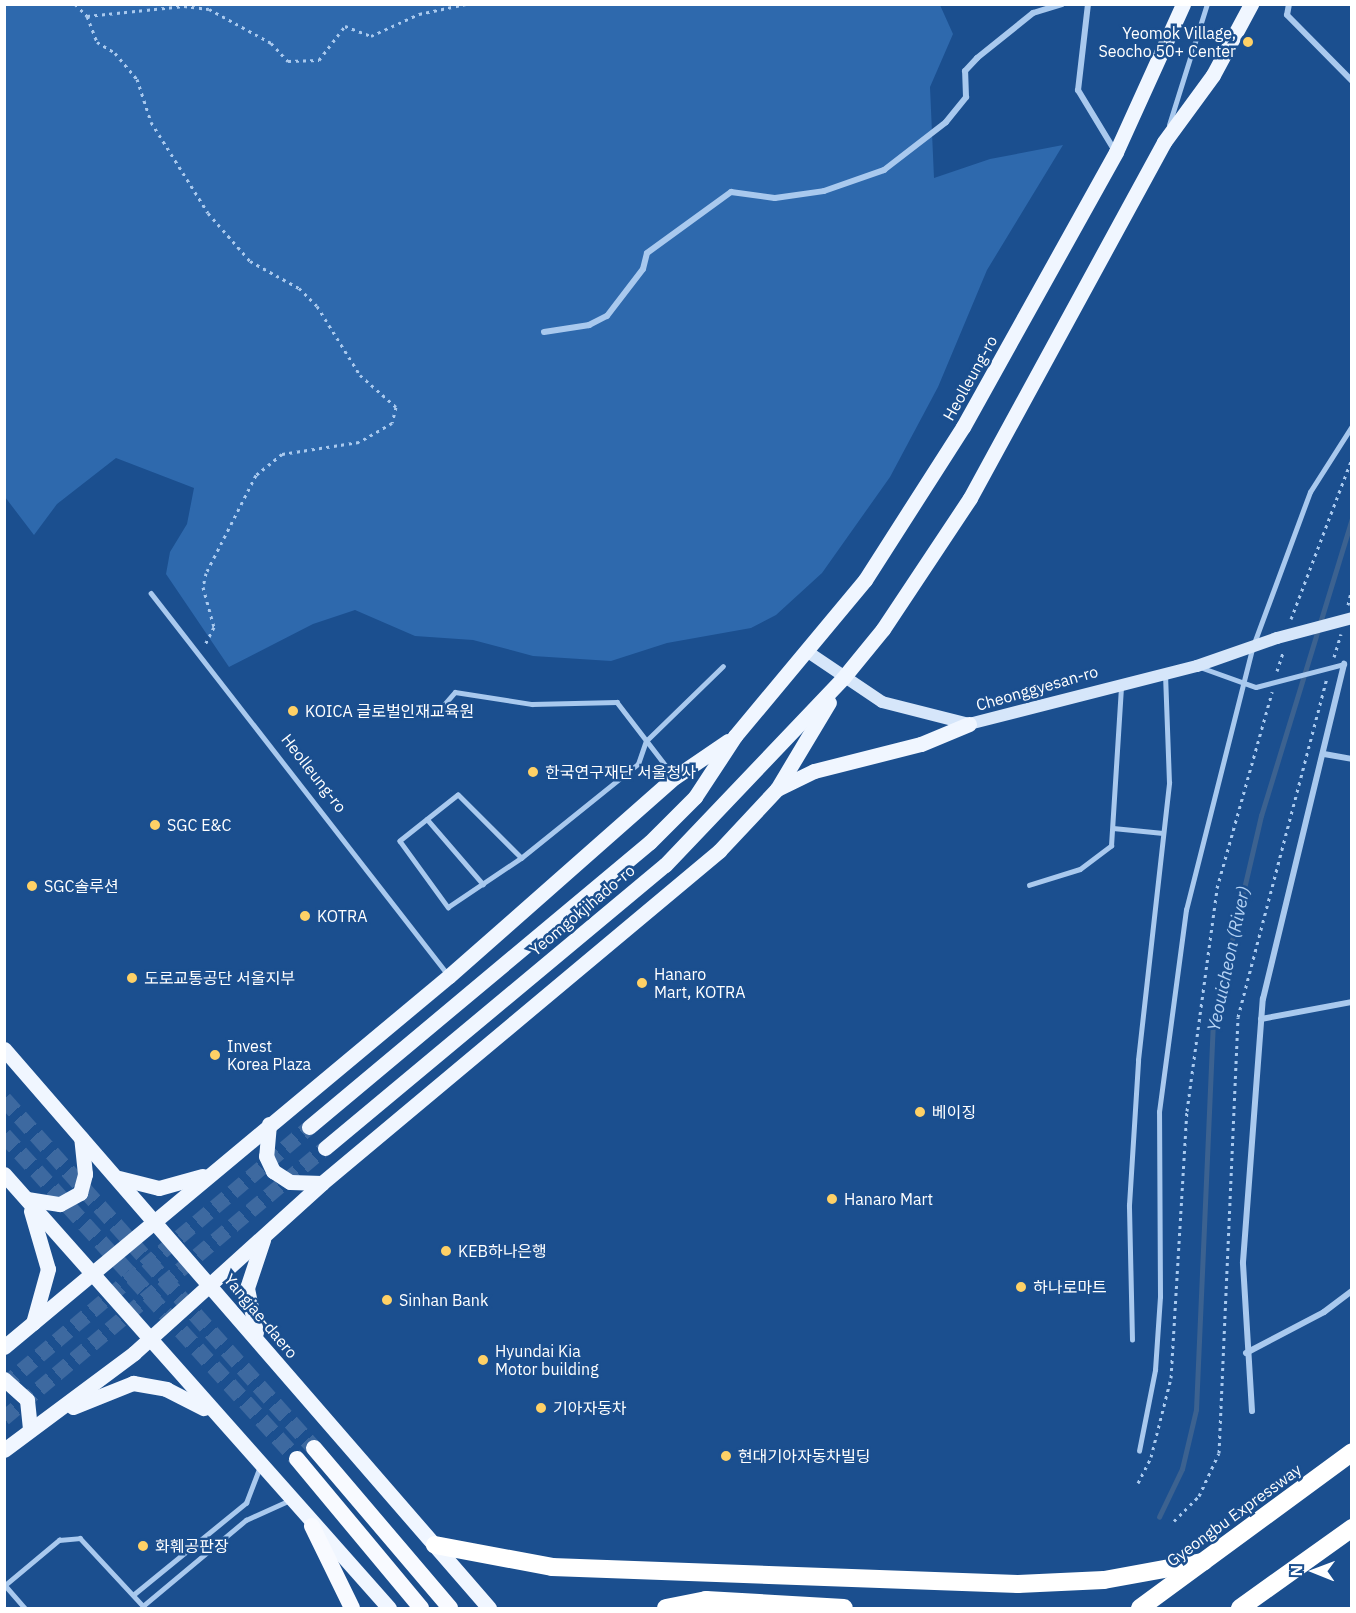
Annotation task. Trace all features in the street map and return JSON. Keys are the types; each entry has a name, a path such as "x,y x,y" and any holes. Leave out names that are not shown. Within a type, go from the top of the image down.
{"highway":[{"path":"314,1448 450,1608"},
{"name":"Gyeongbu Expressway","path":"1140,1608 1352,1452"},
{"path":"297,1459 420,1608"},
{"path":"312,1526 352,1608"},
{"path":"1240,1608 1352,1528"},
{"path":"435,1545 561,1567 1018,1584 1104,1580 1203,1562"},
{"path":"666,1608 698,1600 844,1608"}],"main road":[{"name":"Heolleung-ro","path":"735,736 808,652 865,579 963,428 1116,152 1183,4"},
{"path":"4,1450 30,1428 149,1340 322,1183 657,907 777,789 843,678 883,629 970,498 1164,142 1213,75 1251,4"},
{"name":"Cheonggyesan-ro","path":"808,652 843,678 882,702 969,724 1122,681 1197,666 1253,645 1352,618"},
{"name":"Yeomgokjihado-ro","path":"325,1148 665,865 843,678"},
{"path":"777,789 814,771 921,744 969,724"},
{"path":"4,1347 93,1276 269,1124 449,976 675,777 735,736"},
{"name":"Yeomgokjihado-ro","path":"309,1127 650,842 695,797 735,736"},
{"name":"Yangjae-daero","path":"4,1049 210,1283 489,1608"},
{"path":"269,1124 266,1149 273,1171 290,1182 322,1183"},
{"path":"25,1198 60,1204 80,1193 86,1162 80,1135"},
{"path":"117,1177 168,1188 220,1166"},
{"path":"4,1174 258,1466 389,1608"},
{"path":"25,1198 48,1269 44,1300 30,1328"},
{"path":"262,1345 247,1288 255,1256 271,1228"},
{"path":"4,1379 27,1400 30,1428"},
{"path":"30,1428 104,1391 133,1383 190,1400 216,1416 235,1439"}],"street":[{"path":"544,332 589,326 607,316 643,268 648,253 731,192 776,198 824,191 884,170 946,122 966,97 965,71 977,58 1033,13 1062,4"},
{"path":"1089,4 1078,90 1116,152"},
{"path":"1288,4 1287,15 1352,81"},
{"path":"1252,1411 1246,1353 1243,1262 1261,1019 1269,961 1344,664"},
{"path":"1323,754 1352,759"},
{"path":"1261,1019 1352,1002"},
{"path":"1246,1353 1324,1312 1352,1291"}],"lane":[{"path":"1164,142 1207,4"},
{"path":"1139,1451 1155,1370 1158,1113 1171,1001 1186,910 1246,687 1253,645 1310,492 1352,426"},
{"name":"Heolleung-ro","path":"151,593 449,976"},
{"path":"1197,666 1246,687 1256,687 1352,661"},
{"path":"522,858 458,795 400,841 448,907 522,858 638,764 646,741 723,666"},
{"path":"1132,1340 1131,1177 1168,783 1165,672"},
{"path":"1029,885 1080,869 1111,846 1122,681"},
{"path":"435,715 455,693 532,704 617,702 675,777"},
{"path":"428,819 483,884"},
{"path":"1113,828 1163,833"},
{"path":"133,1594 246,1503 258,1466"},
{"path":"25,1608 5,1585 59,1540 74,1537 89,1543 144,1607 246,1520 290,1500"}],"path":[{"path":"75,4 87,16 97,42 115,53 137,79 151,122 208,213 250,261 300,288 317,306 360,375 396,407 392,423 359,442 282,454 256,475 206,573 203,587 214,627 200,657"},
{"path":"87,16 184,6 209,9 271,43 288,60 319,60 345,26 371,36 419,14 466,4"},
{"path":"1276,678 1283,638 1301,583 1352,458"},
{"path":"1350,596 1352,588"},
{"path":"1138,1483 1151,1457 1171,1378 1186,1112 1217,888 1273,689"}],"shaded area":[{"path":"5,5 940,5 953,34 930,87 934,178 990,159 1063,145 987,270 938,387 890,477 822,573 776,615 751,628 667,643 611,661 533,656 473,640 415,636 355,610 313,624 229,667 166,574 170,552 187,524 194,488 116,458 57,504 34,535 5,497"}],"waterway":[{"name":"Yeouicheon (River)","path":"1159,1517 1182,1469 1196,1410 1213,1022 1261,816 1352,518"}],"tunnel":[{"path":"4,1099 314,1448"},
{"path":"4,1385 309,1127"},
{"path":"4,1135 297,1459"},
{"path":"4,1418 325,1148"}],"place":[{"name":"Yeomok Village, Seocho 50+ Center","path":"1248,42"},
{"name":"KOICA 글로벌인재교육원","path":"293,711"},
{"name":"한국연구재단 서울청사","path":"533,772"},
{"name":"SGC E&C","path":"155,825"},
{"name":"SGC솔루션","path":"32,886"},
{"name":"KOTRA","path":"305,916"},
{"name":"도로교통공단 서울지부","path":"132,978"},
{"name":"Hanaro Mart, KOTRA","path":"642,983"},
{"name":"Invest Korea Plaza","path":"215,1055"},
{"name":"베이징","path":"920,1112"},
{"name":"Hanaro Mart","path":"832,1199"},
{"name":"KEB하나은행","path":"446,1251"},
{"name":"하나로마트","path":"1021,1287"},
{"name":"Sinhan Bank","path":"387,1300"},
{"name":"Hyundai Kia Motor building","path":"483,1360"},
{"name":"기아자동차","path":"541,1408"},
{"name":"현대기아자동차빌딩","path":"726,1456"},
{"name":"화훼공판장","path":"143,1546"}]}
